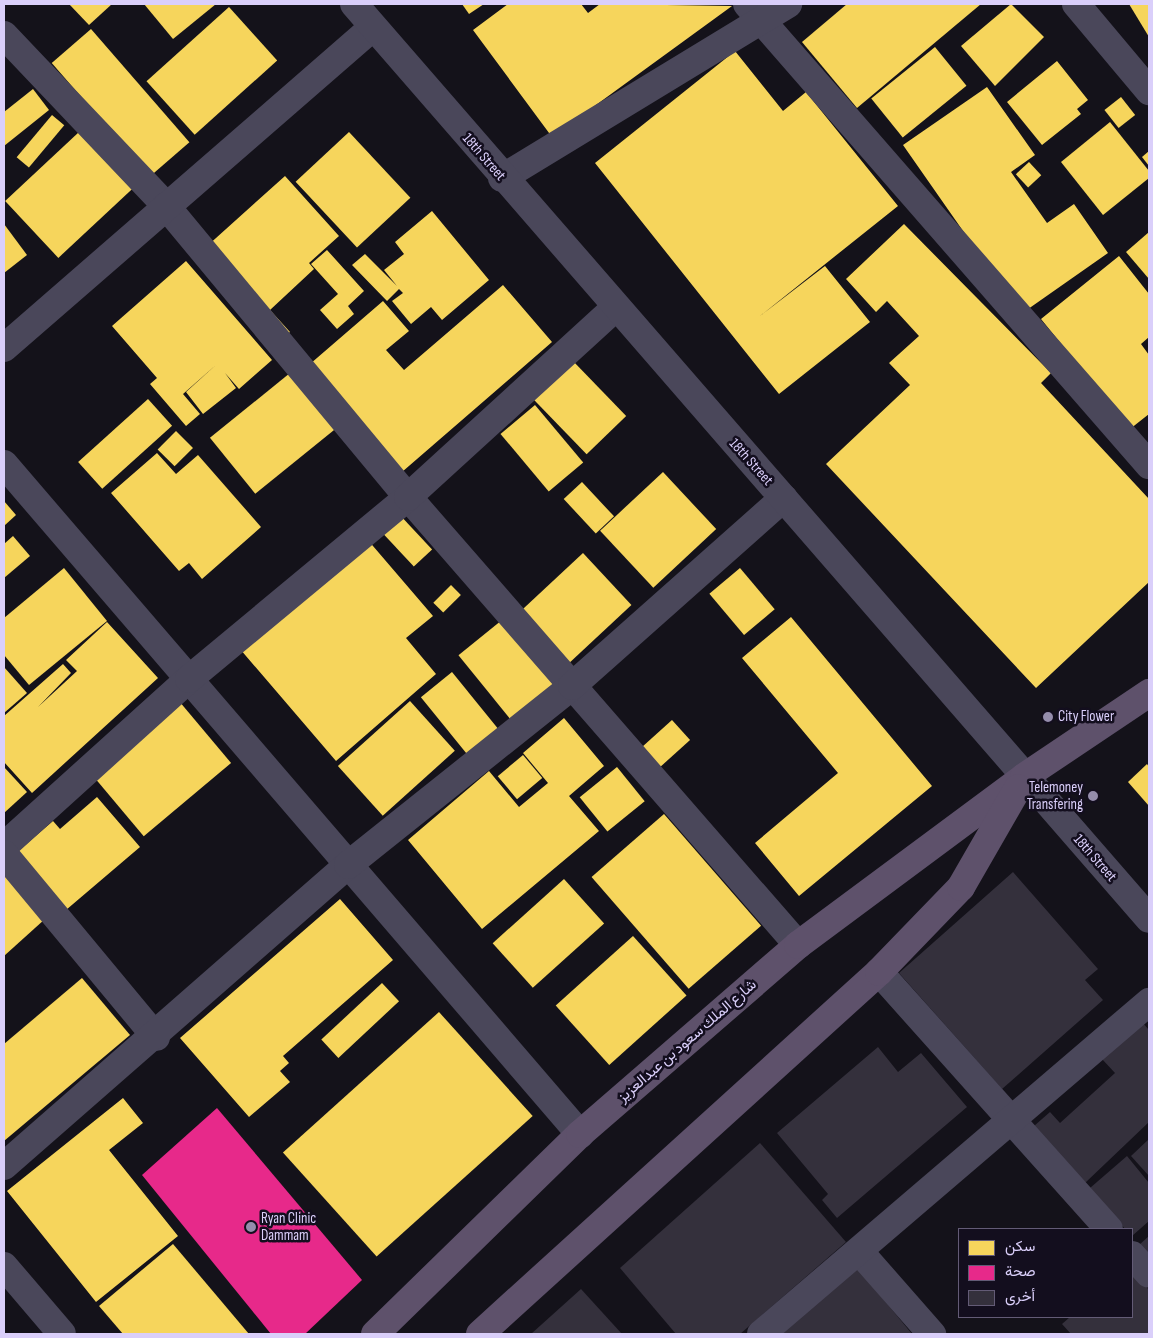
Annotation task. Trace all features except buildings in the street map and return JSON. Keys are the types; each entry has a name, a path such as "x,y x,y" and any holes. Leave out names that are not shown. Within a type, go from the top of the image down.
{"main road":[{"name":"شارع الملك سعود بن عبدالعزيز","path":"375,1334 580,1134 798,945 1024,777 1149,693"},
{"name":"شارع الملك سعود بن عبدالعزيز","path":"480,1334 880,972 961,887 1024,777"}],"street":[{"name":"18th Street","path":"355,4 614,309 784,498 1149,919"},
{"path":"502,178 754,12 788,4"},
{"path":"1076,4 1149,91"},
{"path":"754,12 1149,465"},
{"path":"4,348 373,27"},
{"path":"4,35 166,206 408,498 798,945"},
{"path":"4,846 189,679 408,498 614,309"},
{"path":"4,464 580,1134"},
{"path":"4,1166 156,1037 348,864 572,686 784,498"},
{"path":"4,854 156,1037"},
{"path":"880,972 1107,1228"},
{"path":"761,1334 1149,1002"},
{"path":"859,1251 932,1334"},
{"path":"1133,1256 1149,1274"},
{"path":"4,1266 62,1334"}],"place":[{"name":"City Flower","path":"1048,717"},
{"name":"Telemoney Transfering","path":"1093,796"},
{"name":"Ryan Clinic Dammam","path":"251,1227"}]}
